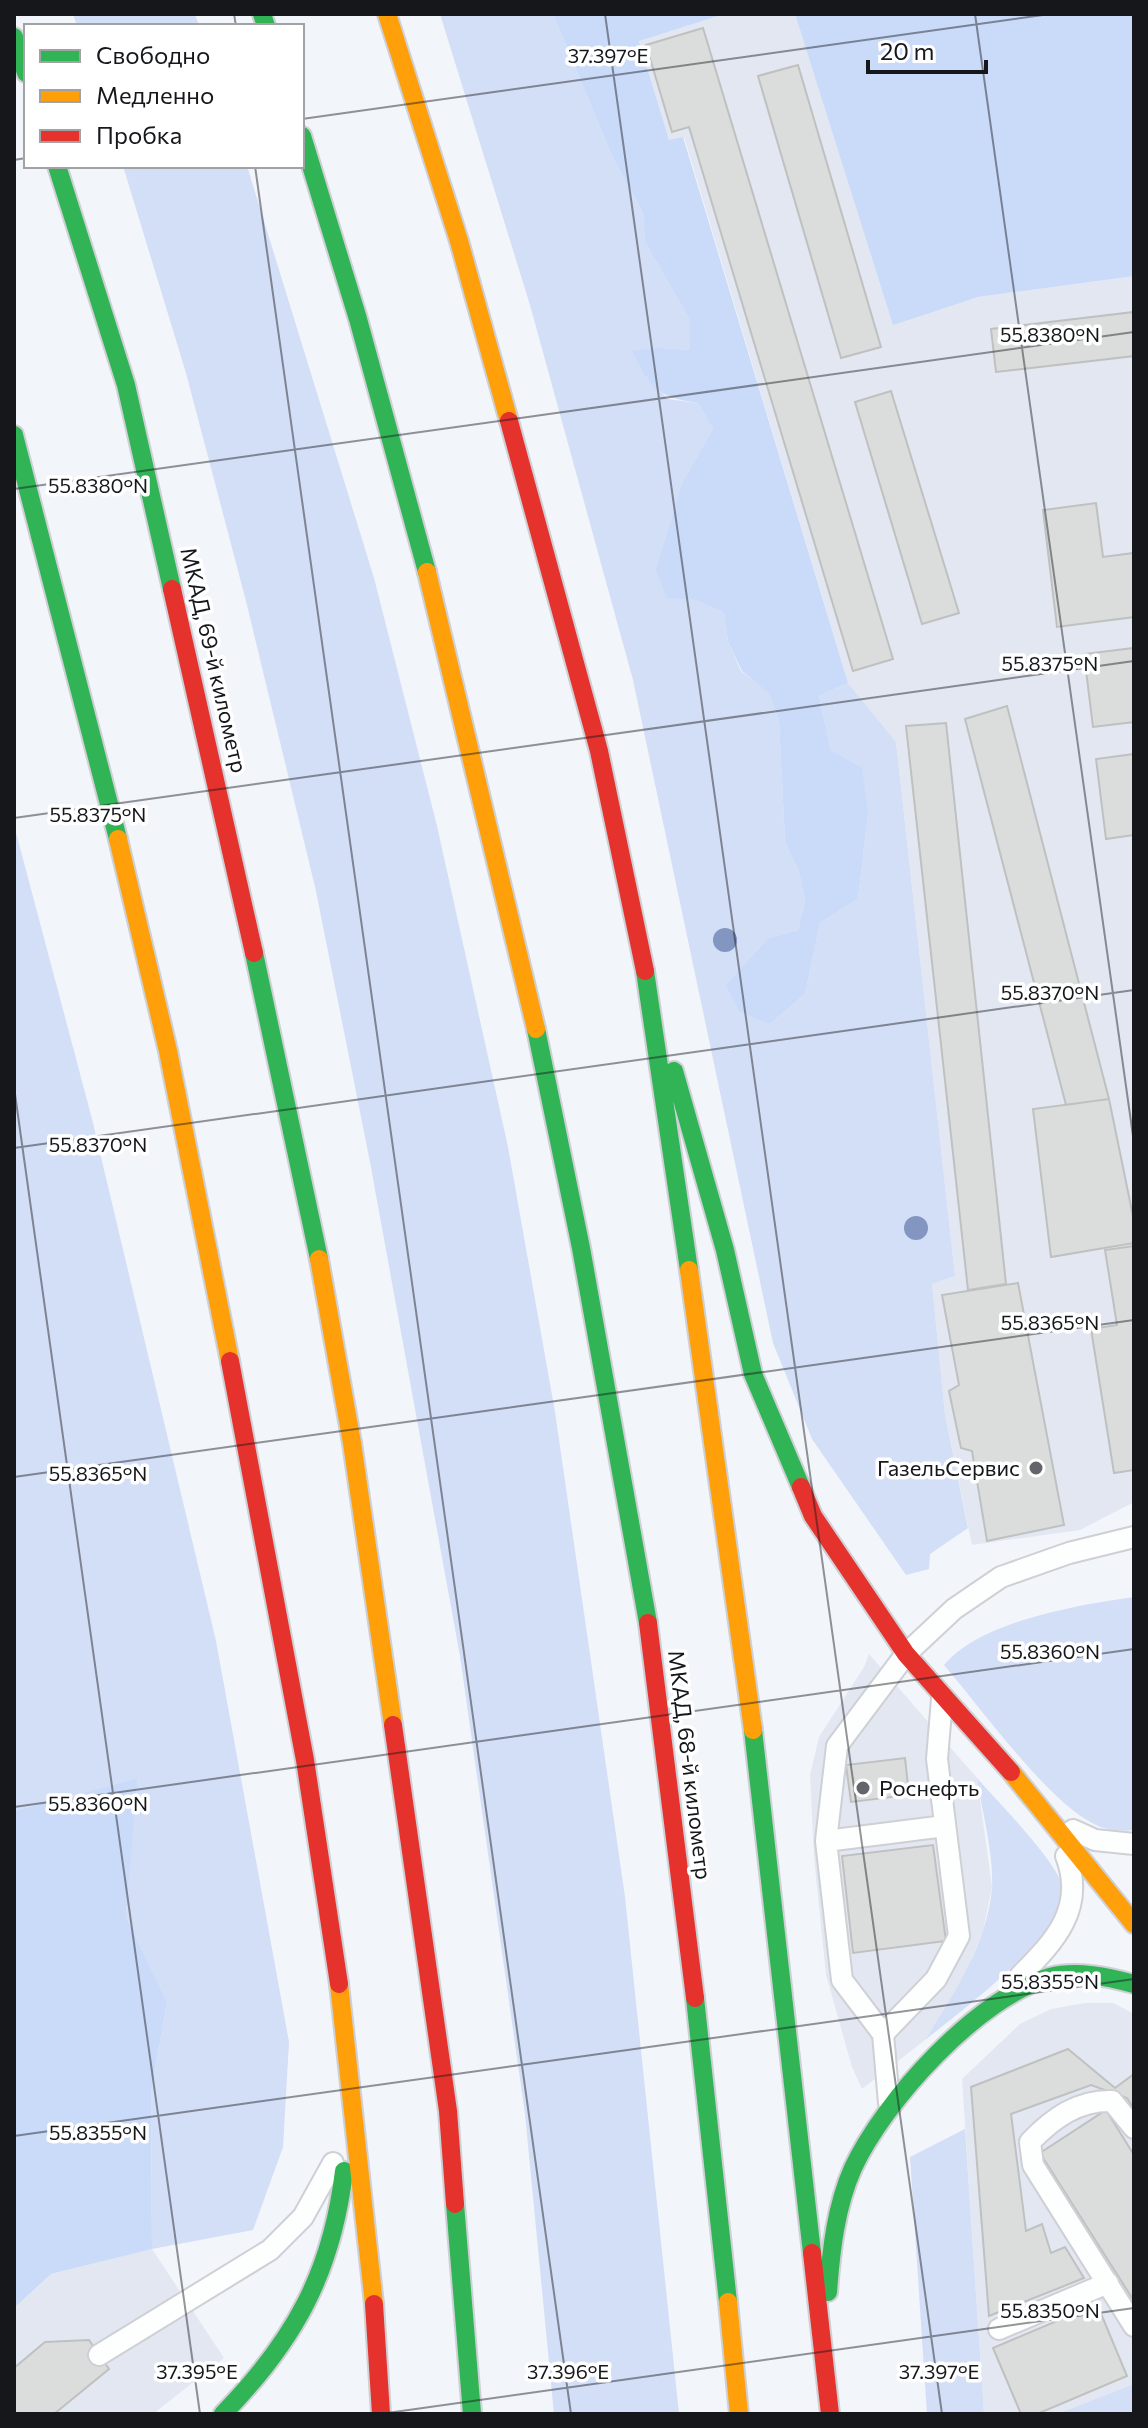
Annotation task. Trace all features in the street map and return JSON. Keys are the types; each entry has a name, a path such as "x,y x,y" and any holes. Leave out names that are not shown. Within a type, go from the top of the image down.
{"main road":[{"path":"387,14 459,241 542,535 599,751 645,969 744,1647 830,2414"},
{"path":"14,37 24,67"},
{"name":"МКАД, 68-й километр","path":"304,142 364,331 427,561 558,1127 649,1630 707,2082 739,2414"},
{"name":"МКАД, 69-й километр","path":"58,168 126,385 303,1171 352,1443 448,2111 472,2414"},
{"path":"14,435 67,632 162,1024 282,1614 330,1913 376,2314 381,2414"},
{"path":"645,969 725,1250 753,1374 813,1516 906,1654 1047,1812 1134,1924"},
{"path":"824,2348 832,2232 853,2166 889,2107 984,2014 1020,1988 1049,1977 1087,1975 1134,1984"},
{"path":"223,2414 247,2391 305,2314 332,2252 350,2076"}],"lane":[{"path":"889,2107 883,2034 842,1980 826,1841 837,1746 906,1654 954,1609 1001,1577 1069,1553 1134,1537"},
{"path":"883,2034 936,1979 959,1936 937,1759 942,1697"},
{"path":"1047,1812 1095,1840 1134,1844"},
{"path":"984,2014 1063,1929 1072,1906 1070,1867 1047,1812"},
{"path":"826,1841 945,1826"},
{"path":"1134,2128 1112,2101 1092,2100 1048,2124 1030,2142 1033,2165 1134,2326"},
{"path":"99,2355 270,2250 303,2217 346,2138"},
{"path":"999,2329 1108,2283"}],"shaded area":[{"path":"73,14 195,14 198,24 76,24"},
{"path":"440,14 553,14 612,156 643,213 645,242 690,320 690,350 661,348 646,377 668,399 698,403 713,429 683,481 667,597 696,600 724,613 728,642 741,671 769,692 779,721 785,842 799,872 805,901 798,930 769,938 770,1024 805,994 820,923 858,899 868,814 831,751 819,696 848,683 896,742 955,1276 932,1284 945,1415 968,1528 930,1554 929,1569 906,1575 812,1439 773,1343 633,680 530,305"},
{"path":"553,14 724,14 639,41 669,140 683,137 848,683 819,696 831,751 862,768 868,814 858,899 820,923 805,994 770,1024 739,1011 726,985 769,938 798,930 805,901 799,872 785,842 779,721 769,693 742,671 728,642 724,613 696,600 667,598 656,570 683,481 713,429 698,403 673,398 656,389 632,351 661,348 690,350 690,320 645,242 643,213 612,156"},
{"path":"724,14 795,14 893,324 978,297 1134,276 1134,1502 1080,1530 972,1545 945,1415 932,1284 955,1276 896,742 848,683 684,137 669,141 639,40"},
{"path":"795,14 1134,14 1134,276 978,297 893,325"},
{"path":"124,168 248,168 374,578 437,826 508,1147 555,1412 625,1897 679,2414 554,2414 525,2114 460,1656 370,1162 316,891 246,601 186,373"},
{"path":"14,825 92,1119 216,1641 289,2042 283,2147 253,2230 152,2249 151,2094 167,2002 126,1916 136,1780 14,1811"},
{"path":"1134,1597 1134,1830 1118,1831 1092,1823 1054,1794 1014,1751 944,1665 960,1650 1006,1626 1059,1610"},
{"path":"869,1654 977,1778 992,1887 983,1931 965,1975 925,2040 862,2089 852,2067 826,1975 814,1857 810,1775 819,1737 864,1667"},
{"path":"977,1778 1051,1864 1063,1889 1060,1907 1048,1928 1008,1971 925,2040 968,1968 989,1909 991,1861"},
{"path":"137,1779 126,1916 167,2002 151,2094 152,2249 51,2274 14,2308 14,1811"},
{"path":"1085,2003 1113,2003 1134,2014 1134,2384 1057,2414 984,2414 962,2079 1020,2024 1051,2009"},
{"path":"965,2129 984,2414 927,2414 910,2157"},
{"path":"152,2249 224,2358 153,2414 14,2414 14,2308 51,2274"},
{"path":"1134,2384 1134,2414 1057,2414"}],"building":[{"path":"703,28 893,659 853,671 689,127 672,132 646,45"},
{"path":"798,65 881,347 841,358 758,76"},
{"path":"1134,312 1134,356 996,372 991,329"},
{"path":"891,391 959,613 922,624 855,402"},
{"path":"1096,503 1103,557 1134,553 1134,617 1057,627 1043,510"},
{"path":"1134,648 1134,722 1093,727 1084,654"},
{"path":"1007,706 1109,1099 1066,1105 965,719"},
{"path":"946,723 1006,1284 968,1290 906,726"},
{"path":"1134,754 1134,835 1106,839 1096,759"},
{"path":"1109,1099 1134,1221 1134,1243 1051,1257 1033,1109"},
{"path":"1134,1246 1134,1470 1114,1473 1091,1329 1117,1325 1105,1250"},
{"path":"1018,1283 1064,1525 987,1541 972,1451 961,1448 949,1391 959,1385 942,1295"},
{"path":"905,1758 909,1795 851,1802 846,1765"},
{"path":"933,1845 946,1941 853,1953 842,1856"},
{"path":"1068,2049 1115,2088 1134,2074 1134,2109 1127,2098 1091,2085 1011,2114 1026,2231 1042,2224 1051,2253 1065,2247 1084,2278 989,2316 971,2087"},
{"path":"1106,2110 1134,2155 1134,2301 1040,2153"},
{"path":"1097,2304 1127,2376 1037,2414 1021,2414 993,2348"},
{"path":"89,2340 109,2369 54,2414 14,2414 14,2368 45,2342"}],"traffic: fast":[{"path":"262,14 265,24"},
{"path":"14,37 24,67"},
{"path":"304,143 358,319 427,572"},
{"path":"58,168 126,385 172,589"},
{"path":"14,435 118,839"},
{"path":"254,953 319,1259"},
{"path":"645,971 689,1270"},
{"path":"536,1029 581,1248 648,1623"},
{"path":"674,1071 725,1250 753,1374 801,1487"},
{"path":"753,1730 812,2253"},
{"path":"828,2292 835,2228 853,2168 887,2113 936,2055 993,2006 1022,1988 1050,1977 1082,1974 1134,1984"},
{"path":"695,1998 728,2302"},
{"path":"223,2414 270,2360 306,2303 330,2242 344,2171"},
{"path":"455,2204 472,2414"}],"traffic: slow":[{"path":"387,14 459,241 509,421"},
{"path":"427,572 536,1029"},
{"path":"118,839 168,1051 230,1361"},
{"path":"319,1259 352,1443 393,1725"},
{"path":"689,1270 753,1730"},
{"path":"1011,1772 1134,1924"},
{"path":"339,1984 374,2304"},
{"path":"728,2302 739,2414"}],"traffic: jam":[{"path":"509,421 599,751 645,971"},
{"path":"172,589 254,953"},
{"path":"230,1361 305,1760 339,1984"},
{"path":"801,1487 813,1516 906,1654 1011,1772"},
{"path":"648,1623 695,1998"},
{"path":"393,1725 448,2111 455,2204"},
{"path":"812,2253 830,2414"},
{"path":"374,2304 381,2414"}],"place":[{"name":"ГазельСервис","path":"1036,1468"},
{"name":"Роснефть","path":"863,1788"}]}
